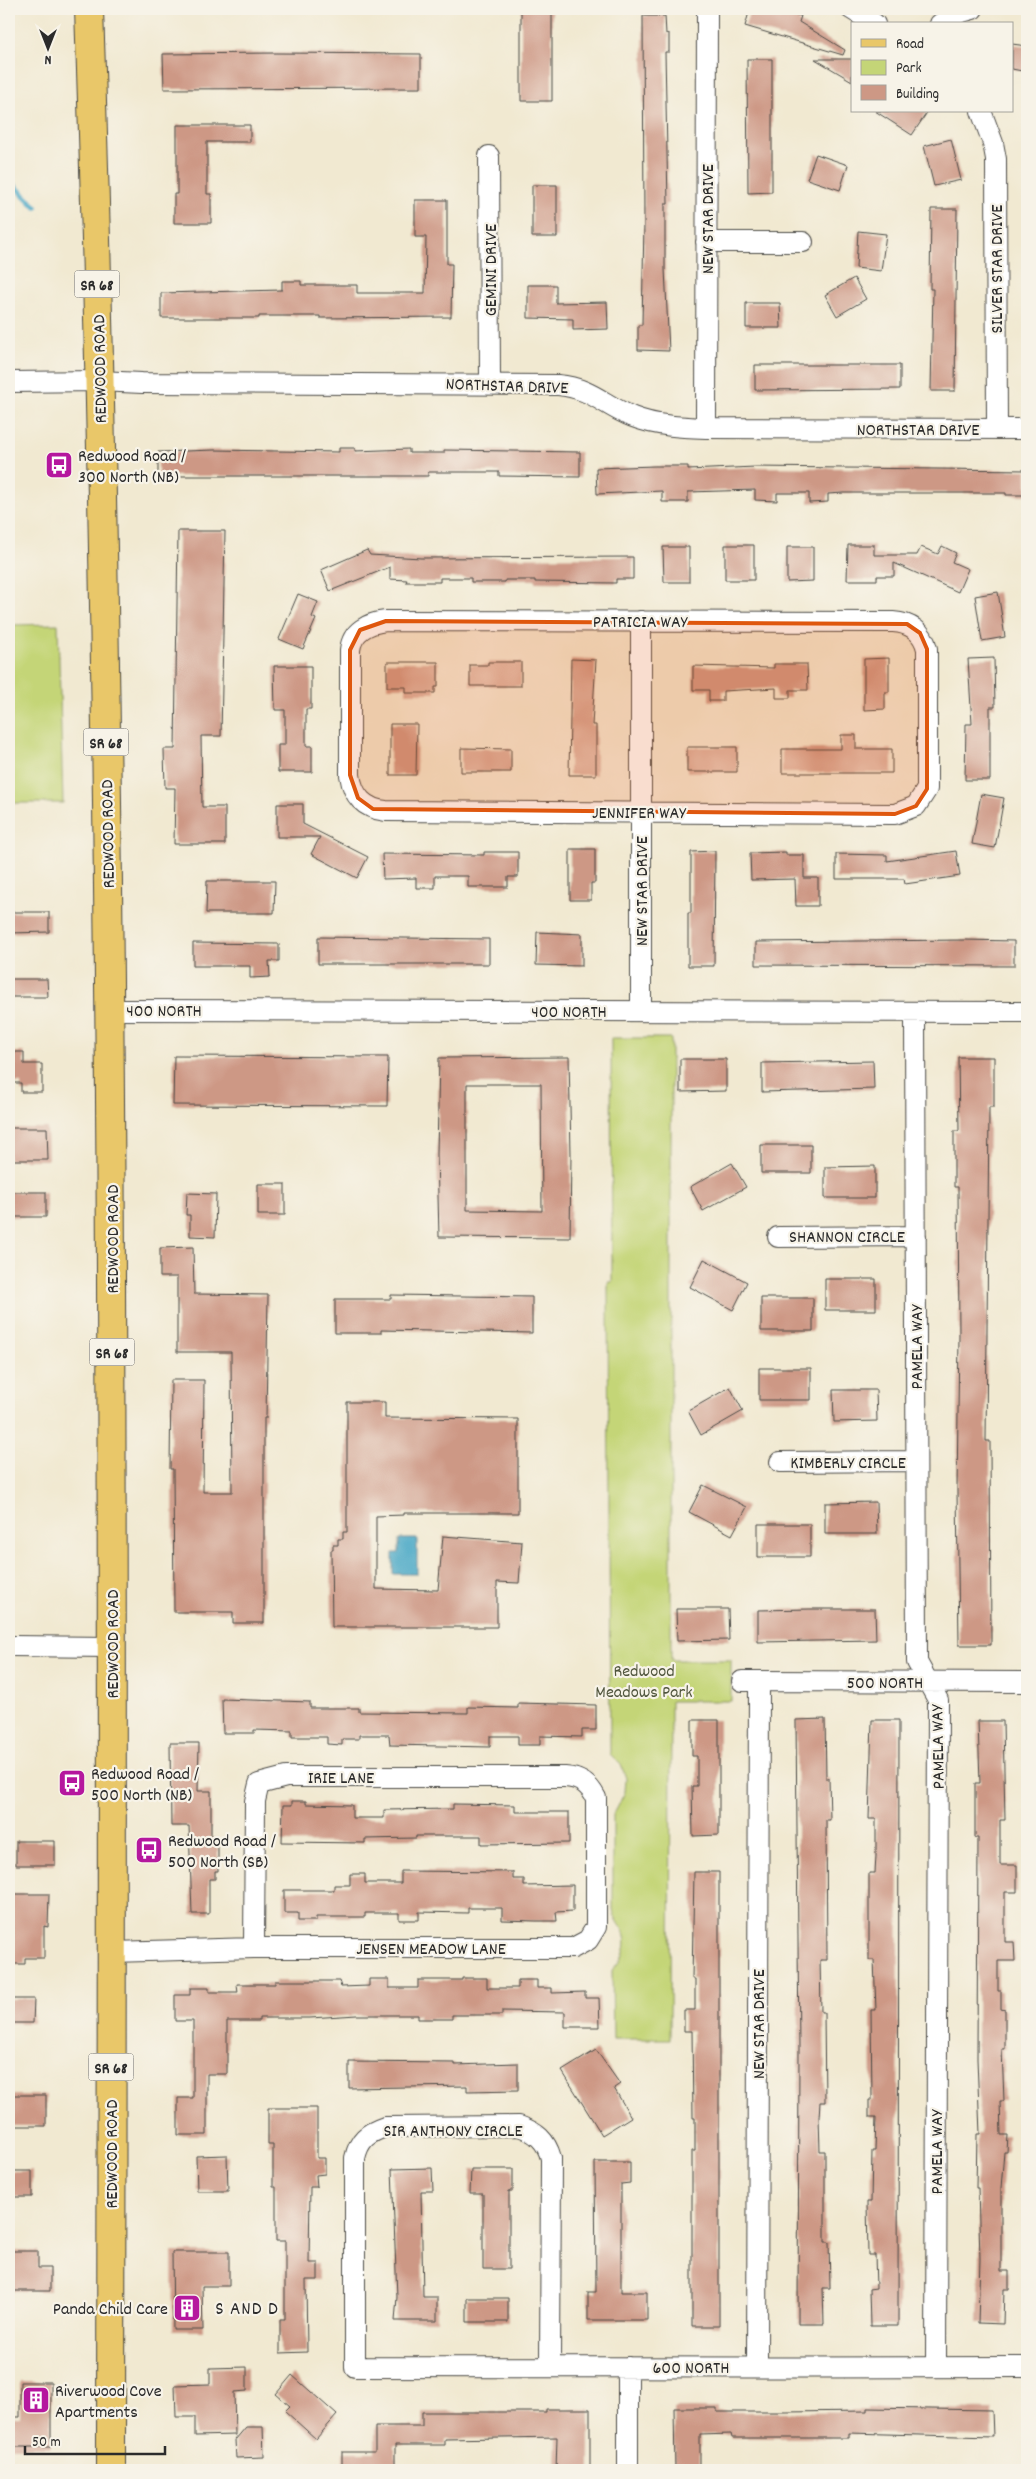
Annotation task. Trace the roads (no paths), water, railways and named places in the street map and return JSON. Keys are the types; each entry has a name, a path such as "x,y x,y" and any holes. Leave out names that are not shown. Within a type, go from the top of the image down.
{"main road":[{"name":"REDWOOD ROAD","path":"89,9 99,380 110,1010 112,1647 110,2470"}],"street":[{"name":"NEW STAR DRIVE","path":"706,428 708,9"},
{"path":"851,9 872,22"},
{"path":"943,22 959,12 973,9"},
{"name":"SILVER STAR DRIVE","path":"981,112 993,143 996,159 997,429"},
{"name":"GEMINI DRIVE","path":"489,156 490,383"},
{"path":"706,242 803,242"},
{"name":"NORTHSTAR DRIVE","path":"9,382 99,380 152,383 490,383 558,385 580,388 622,412 648,422 706,428 1027,429"},
{"name":"PATRICIA WAY","path":"360,630 372,624 386,621 893,622 908,624 920,633"},
{"name":"NEW STAR DRIVE","path":"641,621 641,1011"},
{"name":"JENNIFER WAY","path":"360,630 351,643 350,650 350,775 354,791 367,806 386,812 895,814 916,806 926,794 929,779 928,655 926,644 920,633"},
{"name":"400 NORTH","path":"110,1010 1027,1012"},
{"name":"PAMELA WAY","path":"915,1012 917,1662 938,1700 936,2367"},
{"name":"SHANNON CIRCLE","path":"778,1237 916,1236"},
{"name":"KIMBERLY CIRCLE","path":"780,1462 916,1461"},
{"path":"9,1646 112,1647"},
{"name":"NEW STAR DRIVE","path":"751,1681 757,2367"},
{"name":"500 NORTH","path":"751,1681 1027,1682"},
{"name":"IRIE LANE","path":"254,1948 254,1800 259,1784 286,1776 565,1776 588,1786"},
{"name":"JENSEN MEADOW LANE","path":"112,1952 254,1948 563,1948 581,1944 593,1935 597,1919 597,1807 596,1798 588,1786"},
{"name":"SIR ANTHONY CIRCLE","path":"355,2367 354,2158 357,2146 364,2137 385,2127 519,2126 531,2130 540,2137 548,2147 551,2158 550,2367"},
{"name":"600 NORTH","path":"355,2367 1027,2367"},
{"path":"628,2367 628,2470"}],"water":[{"path":"399,1539 417,1539 417,1574 393,1574 393,1553 399,1553"}],"waterway":[{"path":"9,180 36,207"}],"place":[{"name":"Redwood Road / 300 North (NB)","path":"59,465"},
{"name":"Redwood Road / 500 North (NB)","path":"72,1783"},
{"name":"Redwood Road / 500 North (SB)","path":"149,1850"},
{"name":"Panda Child Care","path":"187,2308"},
{"name":"Riverwood Cove Apartments","path":"36,2400"}],"district":[{"name":"S AND D","path":"247,2307"}],"park label":[{"name":"Redwood Meadows Park","path":"644,1680"}]}
